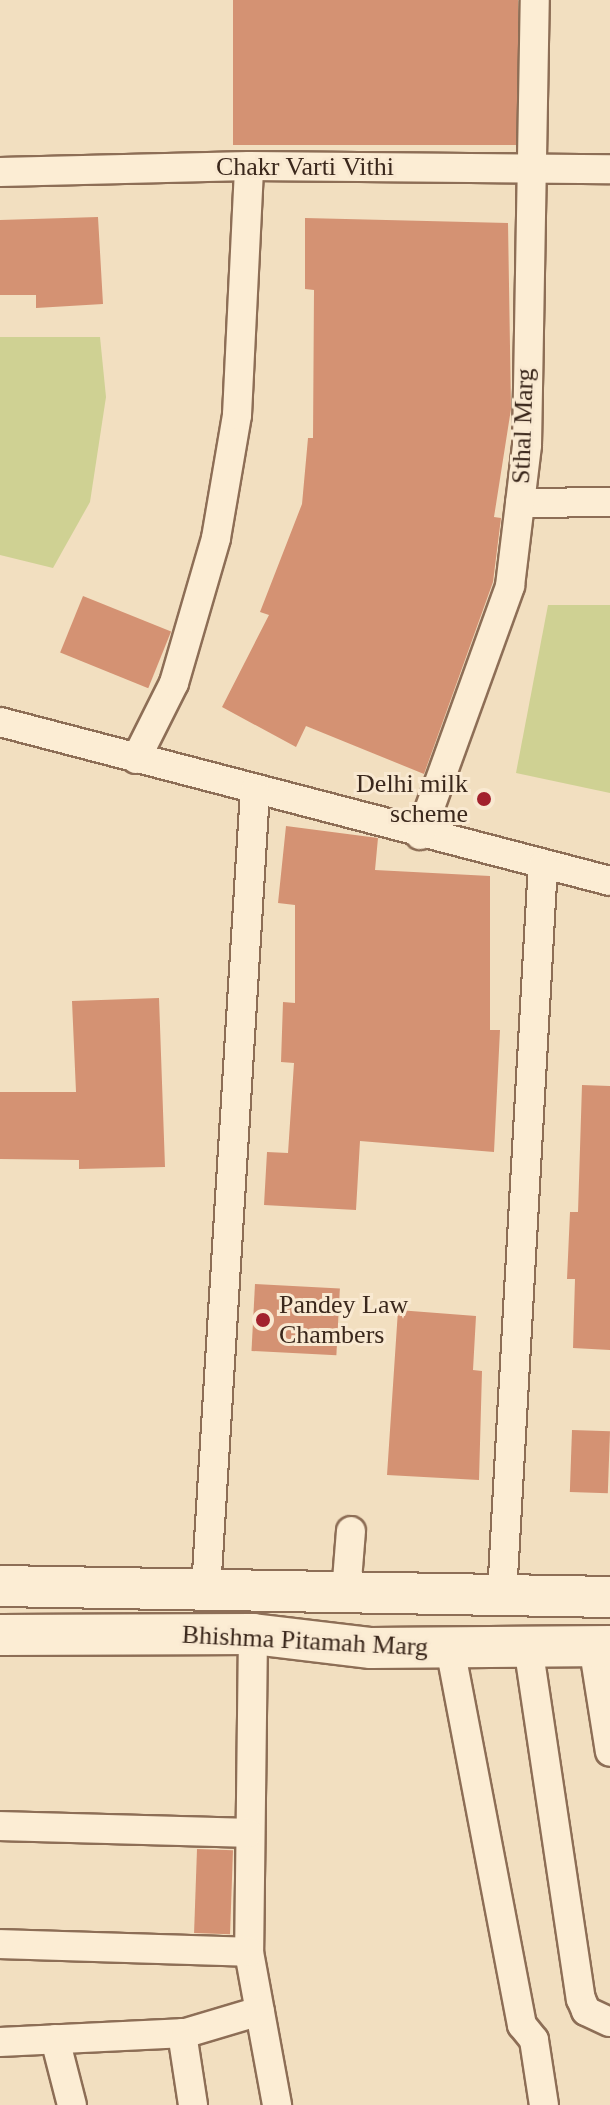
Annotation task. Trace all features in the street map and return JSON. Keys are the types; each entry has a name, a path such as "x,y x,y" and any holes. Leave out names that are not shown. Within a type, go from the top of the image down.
{"main road":[{"name":"Bhishma Pitamah Marg","path":"0,1586 610,1597"},
{"name":"Bhishma Pitamah Marg","path":"0,1635 253,1634 371,1648 601,1645"}],"street":[{"name":"Sthal Marg","path":"420,835 510,586 527,445 535,0"},
{"name":"Chakr Varti Vithi","path":"0,172 249,166 610,169"},
{"path":"136,759 174,683 216,538 237,415 249,166"},
{"path":"520,503 610,502"},
{"path":"0,722 420,835 610,881"},
{"path":"206,1590 255,791"},
{"path":"502,1595 543,865"},
{"path":"346,1593 351,1531"},
{"path":"253,1634 248,1833 249,1952 277,2105"},
{"path":"601,1645 610,1752"},
{"path":"528,1646 581,1999 586,2011 610,2022"},
{"path":"450,1648 522,2025 534,2040 544,2105"},
{"path":"0,1826 248,1833"},
{"path":"0,1944 249,1952"},
{"path":"0,2042 182,2033 260,2011"},
{"path":"182,2033 193,2105"},
{"path":"55,2039 72,2105"}],"green space":[{"path":"0,337 100,337 106,397 90,502 53,568 0,555"},
{"path":"548,605 610,605 610,793 516,773"}],"building":[{"path":"233,0 518,0 518,145 233,145"},
{"path":"98,217 103,304 36,308 36,295 0,295 0,220"},
{"path":"305,218 508,223 511,409 494,517 501,518 493,582 424,774 306,726 296,747 222,707 269,615 260,612 302,504 308,438 313,438 314,290 305,289"},
{"path":"83,596 171,632 148,688 60,653"},
{"path":"286,826 378,838 375,870 490,876 490,1030 500,1030 494,1152 360,1141 356,1210 264,1205 267,1152 288,1153 294,1063 281,1062 283,1002 295,1003 295,905 278,903"},
{"path":"159,998 165,1167 79,1169 79,1160 0,1159 0,1092 76,1092 72,1001"},
{"path":"582,1085 610,1086 610,1350 573,1348 575,1279 567,1279 570,1212 578,1212"},
{"path":"255,1284 340,1288 336,1355 251,1351"},
{"path":"398,1310 476,1316 473,1370 482,1371 479,1480 387,1475"},
{"path":"572,1430 610,1431 608,1493 570,1492"},
{"path":"197,1849 233,1850 230,1934 194,1933"}],"place":[{"name":"Delhi milk scheme","path":"484,799"},
{"name":"Pandey Law Chambers","path":"263,1320"}]}
